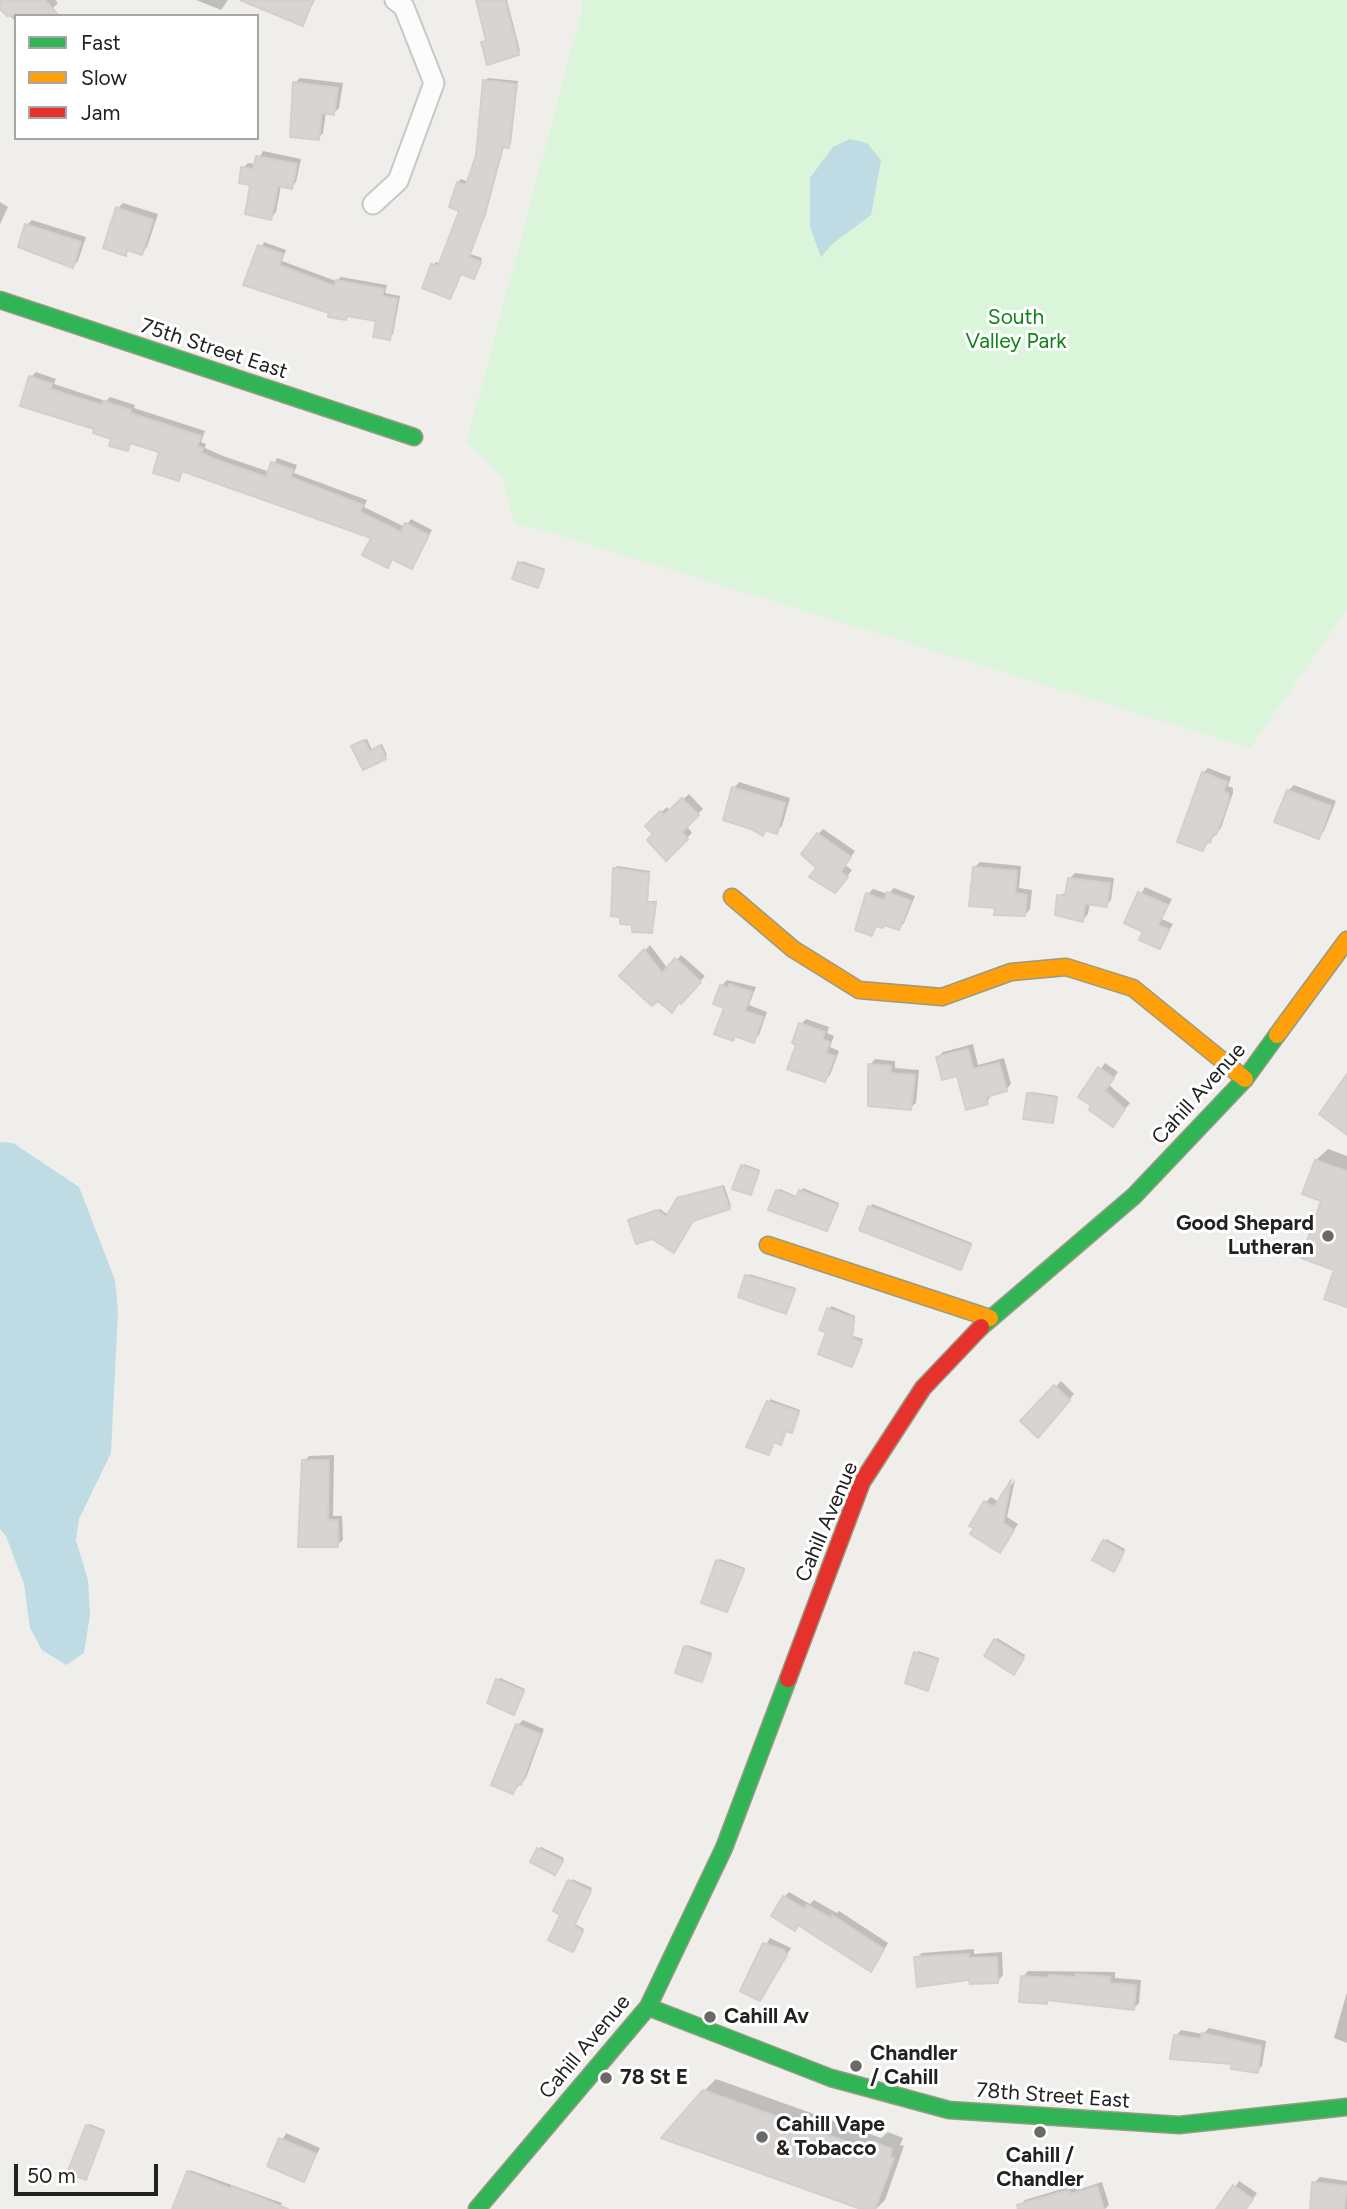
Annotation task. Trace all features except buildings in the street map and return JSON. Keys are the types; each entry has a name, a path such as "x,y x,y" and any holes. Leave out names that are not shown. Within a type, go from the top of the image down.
{"street":[{"path":"373,204 398,181 433,83 404,7 395,0"},
{"name":"75th Street East","path":"0,300 414,437"},
{"path":"732,897 793,949 859,990 942,997 1011,972 1066,967 1133,988 1245,1079"},
{"name":"Cahill Avenue","path":"477,2209 648,2007 724,1848 862,1482 923,1388 990,1318 1133,1196 1245,1079 1347,940"},
{"path":"768,1245 990,1318"},
{"name":"78th Street East","path":"648,2007 831,2078 948,2110 1179,2124 1347,2107"}],"green space":[{"name":"South Valley Park","path":"580,0 1347,0 1347,609 1250,748 515,524 502,477 467,441 583,6"}],"water":[{"path":"850,139 867,143 881,160 871,215 832,244 821,257 810,227 810,178 833,147"},
{"path":"0,1142 13,1143 79,1187 115,1280 118,1311 111,1453 79,1519 76,1540 88,1580 90,1615 84,1653 66,1665 42,1650 30,1628 24,1584 6,1536 0,1529"}],"traffic: fast":[{"path":"0,300 414,437"},
{"path":"981,1327 1134,1196 1245,1079 1277,1035"},
{"path":"477,2209 648,2007 724,1848 788,1679"},
{"path":"648,2007 831,2078 949,2110 1179,2125 1347,2107"}],"traffic: slow":[{"path":"732,897 793,949 859,990 942,997 1011,972 1066,967 1133,988 1245,1079"},
{"path":"1277,1035 1347,940"},
{"path":"768,1245 990,1318"}],"traffic: jam":[{"path":"788,1679 862,1482 923,1388 981,1327"}],"place":[{"name":"Good Shepard Lutheran","path":"1328,1236"},
{"name":"Cahill Av","path":"710,2017"},
{"name":"Chandler / Cahill","path":"856,2066"},
{"name":"78 St E","path":"606,2078"},
{"name":"Cahill / Chandler","path":"1040,2132"},
{"name":"Cahill Vape & Tobacco","path":"762,2137"}]}
